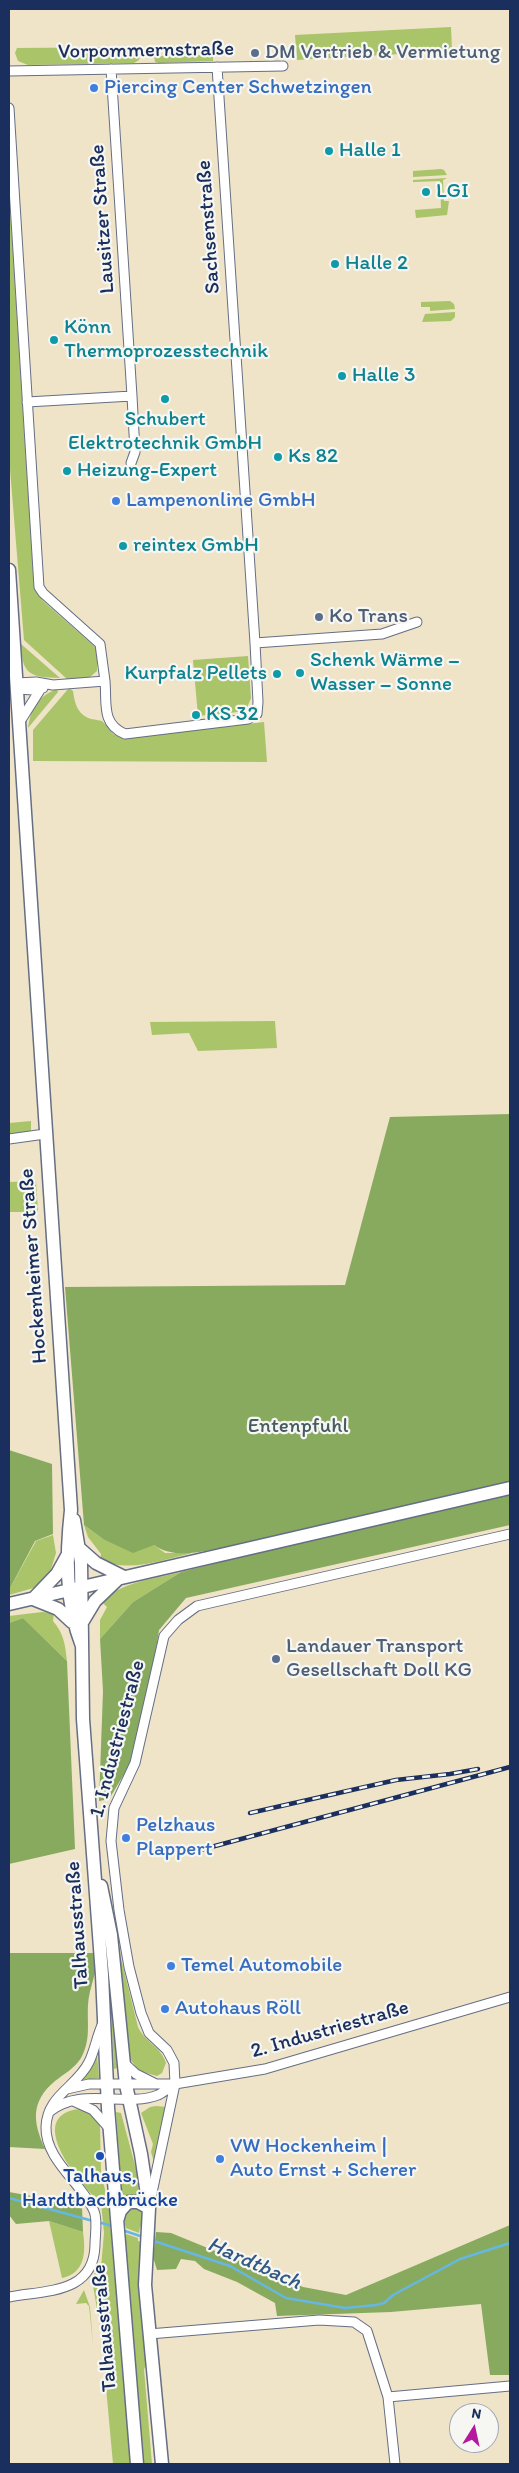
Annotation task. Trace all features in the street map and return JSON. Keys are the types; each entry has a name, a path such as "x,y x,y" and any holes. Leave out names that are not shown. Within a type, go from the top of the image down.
{"main road":[{"name":"Hockenheimer Straße","path":"9,570 78,1622 82,1646 83,1718 92,1849"},
{"path":"9,1604 122,1576 510,1488"},
{"path":"33,1599 57,1574 74,1551 122,1576"},
{"path":"33,1599 58,1609 78,1622 95,1601 122,1576"},
{"name":"Talhausstraße","path":"92,1849 104,2020 109,2128 137,2464"},
{"name":"Talhausstraße","path":"92,1849 112,1935 126,2085 143,2163 149,2208 145,2285 162,2464"},
{"path":"117,2221 120,2211 128,2202 138,2202 149,2208"}],"street":[{"name":"Vorpommernstraße","path":"9,71 283,66"},
{"name":"Sachsenstraße","path":"105,681 108,721 114,730 125,734 248,720 257,714 255,643 217,67"},
{"name":"Lausitzer Straße","path":"111,69 135,452 131,463"},
{"path":"9,108 40,587 43,593 100,644 105,681 53,685 36,682 17,686"},
{"path":"28,402 132,396"},
{"path":"255,643 382,634 417,622"},
{"path":"17,686 40,690 53,685"},
{"path":"19,723 40,690"},
{"path":"9,1139 24,1139 45,1134"},
{"name":"1. Industriestraße","path":"149,2208 175,2084 173,2059 167,2050 149,2033 138,2004 119,1910 111,1841 114,1808 135,1763 164,1636 178,1620 197,1606 510,1534"},
{"name":"2. Industriestraße","path":"67,2088 89,2084 175,2084 268,2068 510,1997"},
{"path":"9,2297 65,2287 83,2279 94,2263 96,2215 48,2142 46,2128 48,2112 53,2101 67,2088 89,2061 104,2020"},
{"name":"2. Industriestraße","path":"123,2062 136,2074 156,2084"},
{"path":"48,2112 70,2100 158,2095 175,2084"},
{"path":"70,2100 93,2110 109,2128"},
{"path":"149,2334 319,2320 354,2322 367,2331 388,2397 395,2464"},
{"path":"388,2397 510,2386"}],"green space":[{"path":"451,27 452,51 297,60 295,35"},
{"path":"142,47 139,60 134,63 28,65 18,61 15,53 17,48"},
{"path":"213,55 213,61 159,63 155,62 154,56"},
{"path":"441,169 447,175 413,177 413,171"},
{"path":"447,178 443,180 444,201 449,201 447,215 416,218 415,210 441,208 440,181 413,182 413,180"},
{"path":"9,191 34,588 43,601 94,646 97,651 97,671 90,677 67,679 24,640 9,457"},
{"path":"450,301 454,304 455,309 430,311 430,307 421,307 421,302"},
{"path":"455,312 455,317 451,321 422,322 425,314"},
{"path":"21,644 60,678 41,677 30,672 23,662"},
{"path":"248,656 251,698 247,708 238,712 198,716 193,660"},
{"path":"69,688 73,691 80,711 86,717 102,721 113,734 124,738 264,722 267,762 33,761 33,730"},
{"path":"57,689 58,692 28,728 36,704 44,696"},
{"path":"275,1021 277,1048 198,1051 189,1033 152,1035 150,1022"},
{"name":"Entenpfuhl","path":"510,1114 510,1525 186,1598 159,1630 155,1657 131,1763 109,1799 99,1801 103,1691 100,1639 133,1602 181,1572 225,1561 221,1548 178,1553 170,1552 154,1545 133,1553 103,1539 84,1525 65,1287 345,1285 390,1117"},
{"path":"31,1121 31,1135 9,1136 9,1123"},
{"path":"36,1181 38,1212 9,1212 9,1182"},
{"path":"9,1450 52,1464 53,1534 35,1541 9,1590"},
{"path":"84,1525 103,1539 154,1545 165,1553 192,1553 146,1564 111,1564 100,1560 101,1554 88,1537"},
{"path":"53,1535 56,1553 51,1569 53,1574 37,1587 9,1595 9,1590 36,1541"},
{"path":"181,1572 133,1602 100,1639 100,1620 107,1607 101,1601 129,1585"},
{"path":"42,1612 54,1613 53,1621 60,1630 66,1649 67,1661 23,1618 9,1623 9,1616"},
{"path":"23,1618 67,1661 75,1849 9,1864 9,1623"},
{"path":"109,1910 138,2027 164,2057 166,2063 162,2073 157,2076 139,2071 128,2056"},
{"path":"9,1953 98,1953 88,2005 88,2032 84,2051 76,2065 47,2089 38,2105 36,2121 45,2149 9,2147"},
{"path":"110,1987 117,2068 114,2069"},
{"path":"97,2054 99,2078 81,2080"},
{"path":"150,2107 167,2107 154,2162 151,2152 153,2144 141,2113"},
{"path":"79,2109 91,2114 100,2125 101,2170 109,2210 131,2464 113,2464 101,2332 92,2280 95,2272 101,2267 104,2233 101,2203 92,2195 71,2168 61,2153 56,2138 56,2124 63,2114"},
{"path":"116,2112 121,2113 139,2180 138,2195 126,2195 122,2198"},
{"path":"9,2192 43,2198 73,2196 82,2207 83,2232 49,2221 16,2224 9,2215"},
{"path":"132,2204 141,2210 142,2226 139,2233 126,2228 124,2220 126,2210"},
{"path":"49,2221 83,2232 84,2254 80,2267 75,2272 62,2278"},
{"path":"510,2225 510,2375 490,2375 481,2304 391,2312 277,2316 275,2303 237,2282 204,2269 195,2261 181,2259 176,2269 157,2270 153,2257 156,2232 171,2233 303,2287 346,2295"},
{"path":"126,2234 138,2238 138,2241 141,2242 147,2364 144,2369 152,2464 144,2464 139,2434 124,2244 126,2243"},
{"path":"84,2290 90,2307 93,2345 89,2306 86,2303 76,2304"}],"waterway":[{"name":"Hardtbach","path":"9,2198 93,2221"},
{"name":"Hardtbach","path":"98,2222 112,2226"},
{"name":"Hardtbach","path":"122,2230 143,2237"},
{"name":"Hardtbach","path":"151,2240 230,2266 286,2298 345,2308 384,2303 393,2295 460,2259 510,2243"}],"railway":[{"path":"200,1850 510,1767"},
{"path":"250,1813 396,1780 478,1769"}],"place":[{"name":"DM Vertrieb & Vermietung","path":"255,53"},
{"name":"Piercing Center Schwetzingen","path":"94,88"},
{"name":"Halle 1","path":"329,151"},
{"name":"LGI","path":"426,192"},
{"name":"Halle 2","path":"335,264"},
{"name":"Könn Thermoprozesstechnik","path":"54,340"},
{"name":"Halle 3","path":"342,376"},
{"name":"Schubert Elektrotechnik GmbH","path":"165,399"},
{"name":"Ks 82","path":"278,457"},
{"name":"Heizung-Expert","path":"67,471"},
{"name":"Lampenonline GmbH","path":"116,501"},
{"name":"reintex GmbH","path":"123,546"},
{"name":"Ko Trans","path":"319,617"},
{"name":"Schenk Wärme – Wasser – Sonne","path":"300,673"},
{"name":"Kurpfalz Pellets","path":"277,674"},
{"name":"KS 32","path":"196,715"},
{"name":"Landauer Transport Gesellschaft Doll KG","path":"276,1659"},
{"name":"Pelzhaus Plappert","path":"126,1838"},
{"name":"Temel Automobile","path":"171,1966"},
{"name":"Autohaus Röll","path":"165,2009"},
{"name":"Talhaus, Hardtbachbrücke","path":"100,2156"},
{"name":"VW Hockenheim | Auto Ernst + Scherer","path":"220,2159"}]}
